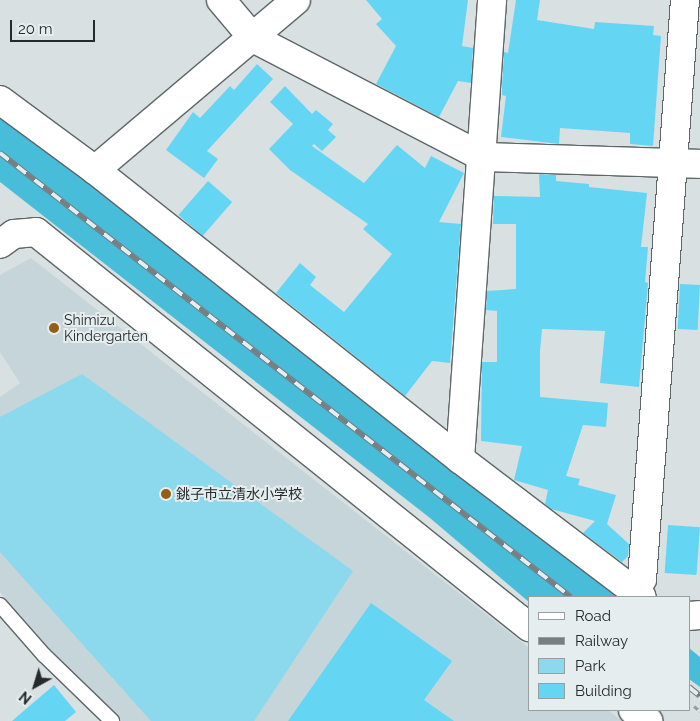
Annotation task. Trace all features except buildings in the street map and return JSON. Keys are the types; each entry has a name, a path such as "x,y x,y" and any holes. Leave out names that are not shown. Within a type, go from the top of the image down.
{"street":[{"path":"221,0 253,38 483,157 687,163"},
{"path":"95,170 296,0"},
{"path":"460,459 483,157 492,0"},
{"path":"0,100 95,170 460,459 638,594 642,579 687,163 686,0"},
{"path":"0,244 14,234 36,232 528,626"},
{"path":"634,711 648,721"}],"lane":[{"path":"0,605 44,655 112,721"}],"path":[{"path":"694,706 700,711"}],"shaded area":[{"path":"0,108 623,596 528,596 528,601 430,518 0,182"},
{"name":"銚子市立清水小学校","path":"31,258 528,647 528,711 609,711 622,721 122,721 49,648 0,592 0,397 20,383 0,352 0,275"},
{"path":"690,649 700,657 700,687 690,680"}],"green space":[{"path":"82,374 353,571 254,721 151,721 0,552 0,417"}],"railway":[{"path":"0,153 570,596"},
{"path":"690,688 700,696"}],"place":[{"name":"Shimizu Kindergarten","path":"54,328"},
{"name":"銚子市立清水小学校","path":"166,494"}]}
